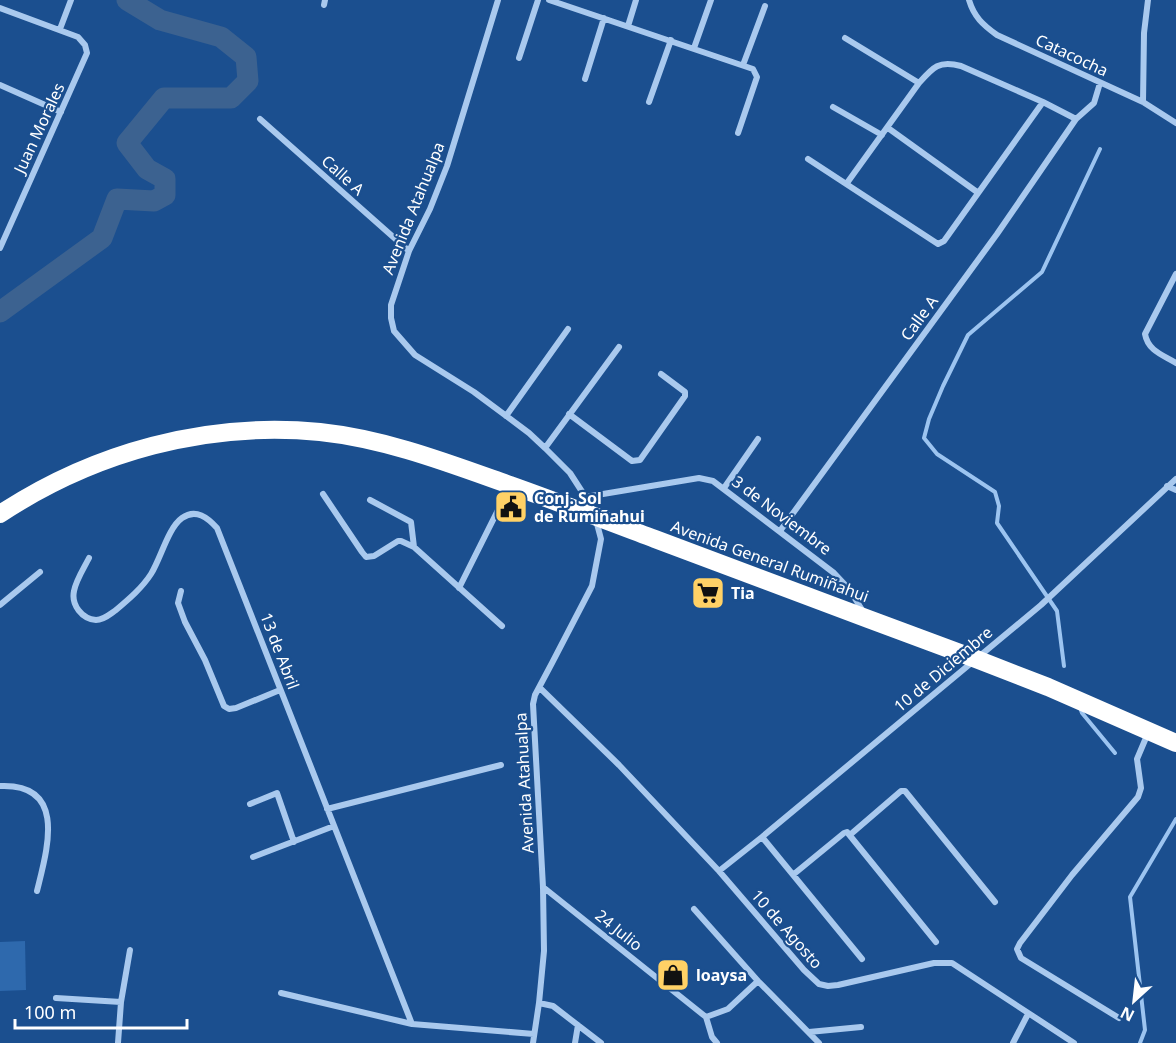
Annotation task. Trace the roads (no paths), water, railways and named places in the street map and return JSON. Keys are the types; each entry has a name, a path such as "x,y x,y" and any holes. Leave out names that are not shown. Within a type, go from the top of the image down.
{"highway":[{"name":"Avenida General Rumiñahui","path":"0,514 82,468 157,443 236,431 279,429 364,440 423,455 594,516 976,659 1176,743"}],"street":[{"path":"0,8 60,29 71,0"},
{"name":"Avenida Atahualpa","path":"498,0 447,166 430,209 409,251 391,305 394,331 415,355 451,376 545,448 570,473 585,497 599,527 601,539 592,586 533,704 543,887 544,951 533,1043"},
{"path":"519,58 538,0"},
{"path":"550,0 753,69 757,77 738,133"},
{"path":"628,26 636,0"},
{"path":"694,48 711,0"},
{"name":"Catacocha","path":"969,0 973,13 983,26 997,35 1143,102 1176,123"},
{"path":"1143,102 1144,44 1148,0"},
{"path":"743,64 765,6"},
{"path":"585,79 604,18"},
{"name":"Juan Morales","path":"0,248 3,232 87,53 85,45 78,38 60,29"},
{"path":"844,38 919,83"},
{"path":"649,102 671,40"},
{"path":"847,183 919,83 937,65 952,64 1043,102 1077,119"},
{"name":"Calle A","path":"780,531 984,252 1077,119 1094,103 1100,83"},
{"path":"0,86 61,112"},
{"path":"808,159 938,244 944,241 1043,102"},
{"path":"833,107 882,135"},
{"name":"Calle A","path":"260,119 409,251"},
{"path":"888,128 977,192"},
{"path":"1176,274 1146,334 1148,345 1176,363"},
{"path":"506,416 568,329"},
{"path":"545,448 619,347"},
{"path":"570,414 636,462 640,460 685,396 682,389 661,374"},
{"path":"724,488 758,439"},
{"name":"3 de Noviembre","path":"585,497 699,478 713,481 834,573 849,589 867,618"},
{"name":"10 de Diciembre","path":"719,871 1041,605 1176,479"},
{"path":"459,588 510,485"},
{"path":"1167,486 1176,490"},
{"path":"323,494 366,556 374,556 398,541 414,547 502,626"},
{"path":"370,501 411,522 414,547"},
{"name":"13 de Abril","path":"89,558 74,591 74,599 76,608 82,615 95,620 105,618 130,598 151,574 175,525 183,517 192,514 206,517 217,528 412,1024"},
{"path":"0,605 40,572"},
{"path":"181,591 178,603 184,622 205,660 224,706 229,709 236,708 280,690"},
{"name":"10 de Agosto","path":"540,688 619,765 719,871 804,970 819,984 838,985 945,962 961,968 1074,1043"},
{"path":"1119,1018 1021,958 1017,949 1072,875 1138,797 1140,788 1137,759 1149,730"},
{"path":"327,809 501,765"},
{"path":"0,786 25,789 37,797 46,810 50,829 37,891"},
{"path":"851,834 905,791 995,902"},
{"path":"250,804 277,793 294,842"},
{"path":"253,857 334,826"},
{"path":"794,874 844,833 851,834 936,942"},
{"path":"762,837 862,959"},
{"name":"24 Julio","path":"543,887 706,1017"},
{"path":"694,909 758,981 819,1043"},
{"path":"118,1043 121,1002 130,950"},
{"path":"717,1043 712,1037 706,1017 728,1009 758,981"},
{"path":"281,993 412,1024 534,1034"},
{"path":"56,998 121,1002"},
{"path":"539,1004 554,1006 601,1043"},
{"path":"1013,1043 1028,1014"},
{"path":"575,1043 578,1025"},
{"path":"809,1032 861,1028"}],"waterway":[{"path":"0,312 102,238 117,199 154,201 165,195 165,179 147,169 127,143 164,98 231,98 248,81 246,57 221,37 160,20 127,0"},
{"path":"1064,666 1057,611 997,523 999,506 995,492 937,454 924,438 929,419 943,386 968,335 1042,272 1100,149"},
{"path":"1080,707 1082,713 1115,753"},
{"path":"1140,1043 1145,1030 1130,897 1176,819"}],"place":[{"name":"Conj. Sol de Rumiñahui","path":"511,507"},
{"name":"Tia","path":"708,593"},
{"name":"loaysa","path":"673,975"}]}
